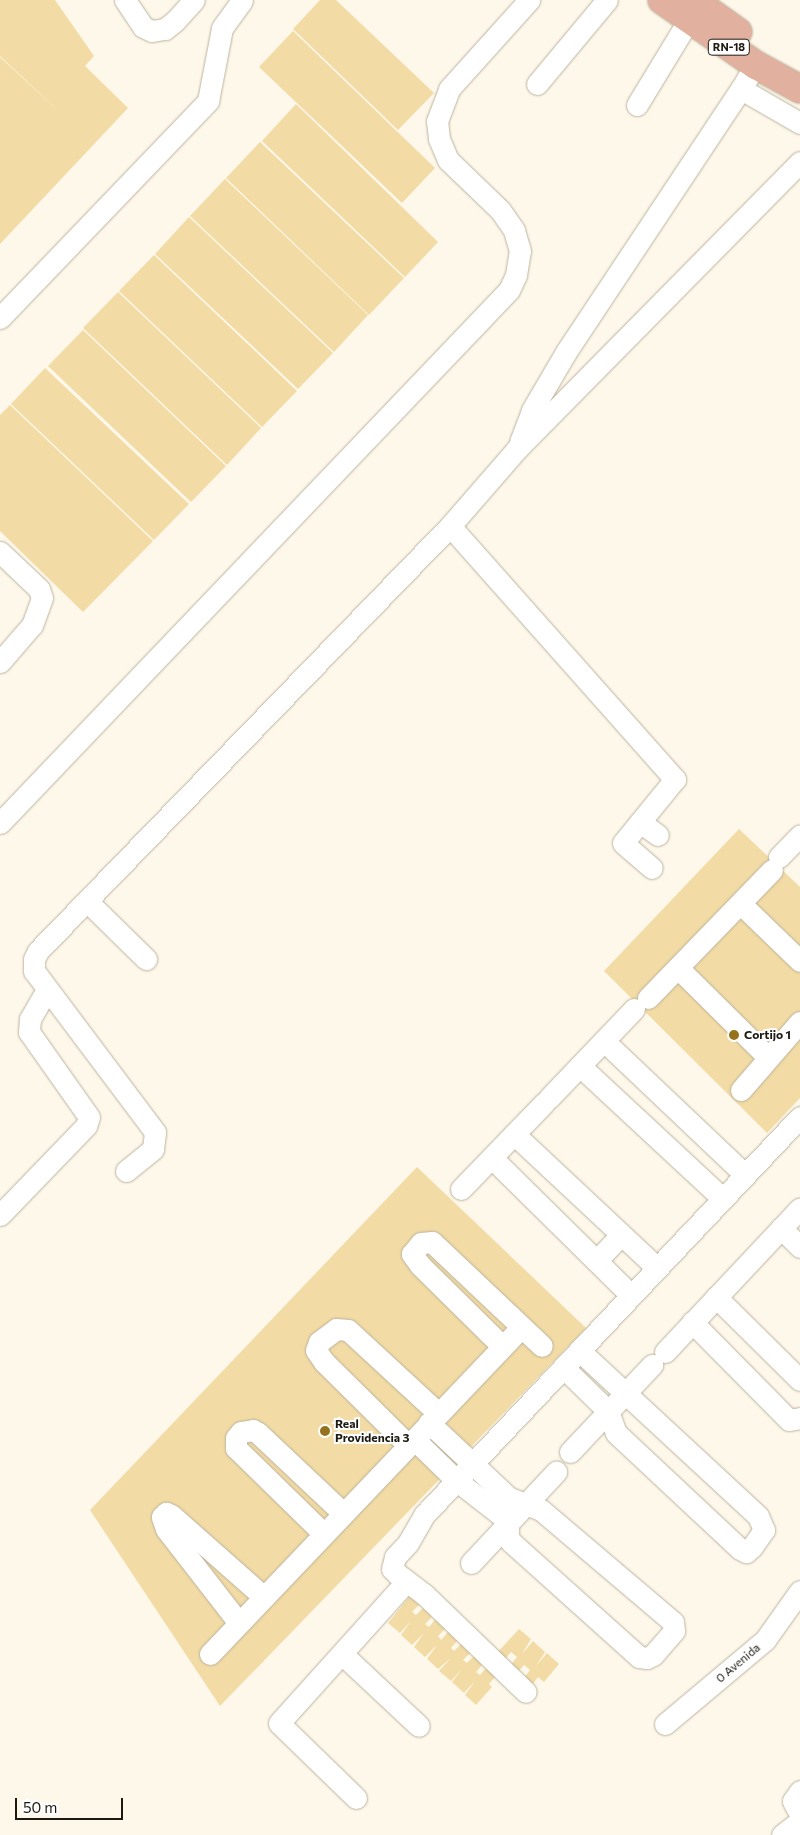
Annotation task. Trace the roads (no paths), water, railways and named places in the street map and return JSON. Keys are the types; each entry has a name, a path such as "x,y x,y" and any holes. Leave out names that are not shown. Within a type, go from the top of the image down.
{"main road":[{"name":"RN-18","path":"662,0 690,10 735,31 800,68"},
{"name":"RN-18","path":"690,10 756,65 800,88"}],"street":[{"path":"124,0 143,27 156,31 176,21 194,0"},
{"path":"140,0 152,18 156,31"},
{"path":"0,318 208,101 222,28 242,0"},
{"path":"0,823 509,290 516,275 520,251 514,230 506,216 448,160 439,138 437,121 449,89 529,0"},
{"path":"537,84 607,0"},
{"path":"637,104 690,10"},
{"path":"517,449 532,410 566,352 756,65"},
{"path":"741,89 800,123"},
{"path":"126,1171 153,1148 156,1139 155,1132 34,971 34,960 87,901 450,526 517,449 800,162"},
{"path":"450,526 675,779 623,843 652,868"},
{"path":"0,552 39,589 42,598 32,625 0,662"},
{"path":"640,822 658,835"},
{"path":"461,1189 604,1041 741,904 800,835"},
{"path":"87,901 146,959"},
{"path":"741,904 800,961"},
{"path":"678,968 767,1056"},
{"path":"0,1215 86,1126 89,1117 29,1032 30,1019 47,989"},
{"path":"742,1090 767,1056 798,1030"},
{"path":"604,1041 745,1175"},
{"path":"580,1066 723,1199"},
{"path":"526,1692 399,1575 395,1557 408,1543 425,1514 471,1463 800,1117"},
{"path":"514,1134 657,1268"},
{"path":"687,1165 710,1142"},
{"path":"492,1158 631,1295"},
{"path":"570,1452 800,1208"},
{"path":"781,1228 800,1247"},
{"path":"597,1260 621,1235"},
{"path":"502,1346 420,1265 412,1254 415,1248 427,1240 432,1242 542,1346"},
{"path":"716,1297 800,1380"},
{"path":"692,1322 790,1420 800,1418"},
{"path":"210,1654 521,1326"},
{"path":"336,1329 348,1330 434,1418 471,1463 510,1498 541,1510 673,1622 674,1631 653,1655 646,1658 639,1657 511,1542 508,1537 508,1524 485,1499 456,1480 324,1362 316,1350 319,1342 336,1329"},
{"path":"563,1367 608,1411 616,1433 740,1549 746,1552 752,1547 764,1530 758,1516 579,1350"},
{"path":"324,1534 236,1448 236,1438 241,1432 253,1430 258,1433 343,1513"},
{"path":"471,1562 556,1472"},
{"path":"239,1623 166,1529 162,1517 166,1513 171,1515 264,1598"},
{"path":"356,1798 279,1723 342,1654 399,1575"},
{"name":"0 Avenida","path":"665,1724 765,1640 800,1591"},
{"path":"342,1654 419,1726"},
{"path":"782,1835 798,1807"}],"place":[{"name":"Cortijo 1","path":"734,1035"},
{"name":"Real Providencia 3","path":"325,1431"}]}
